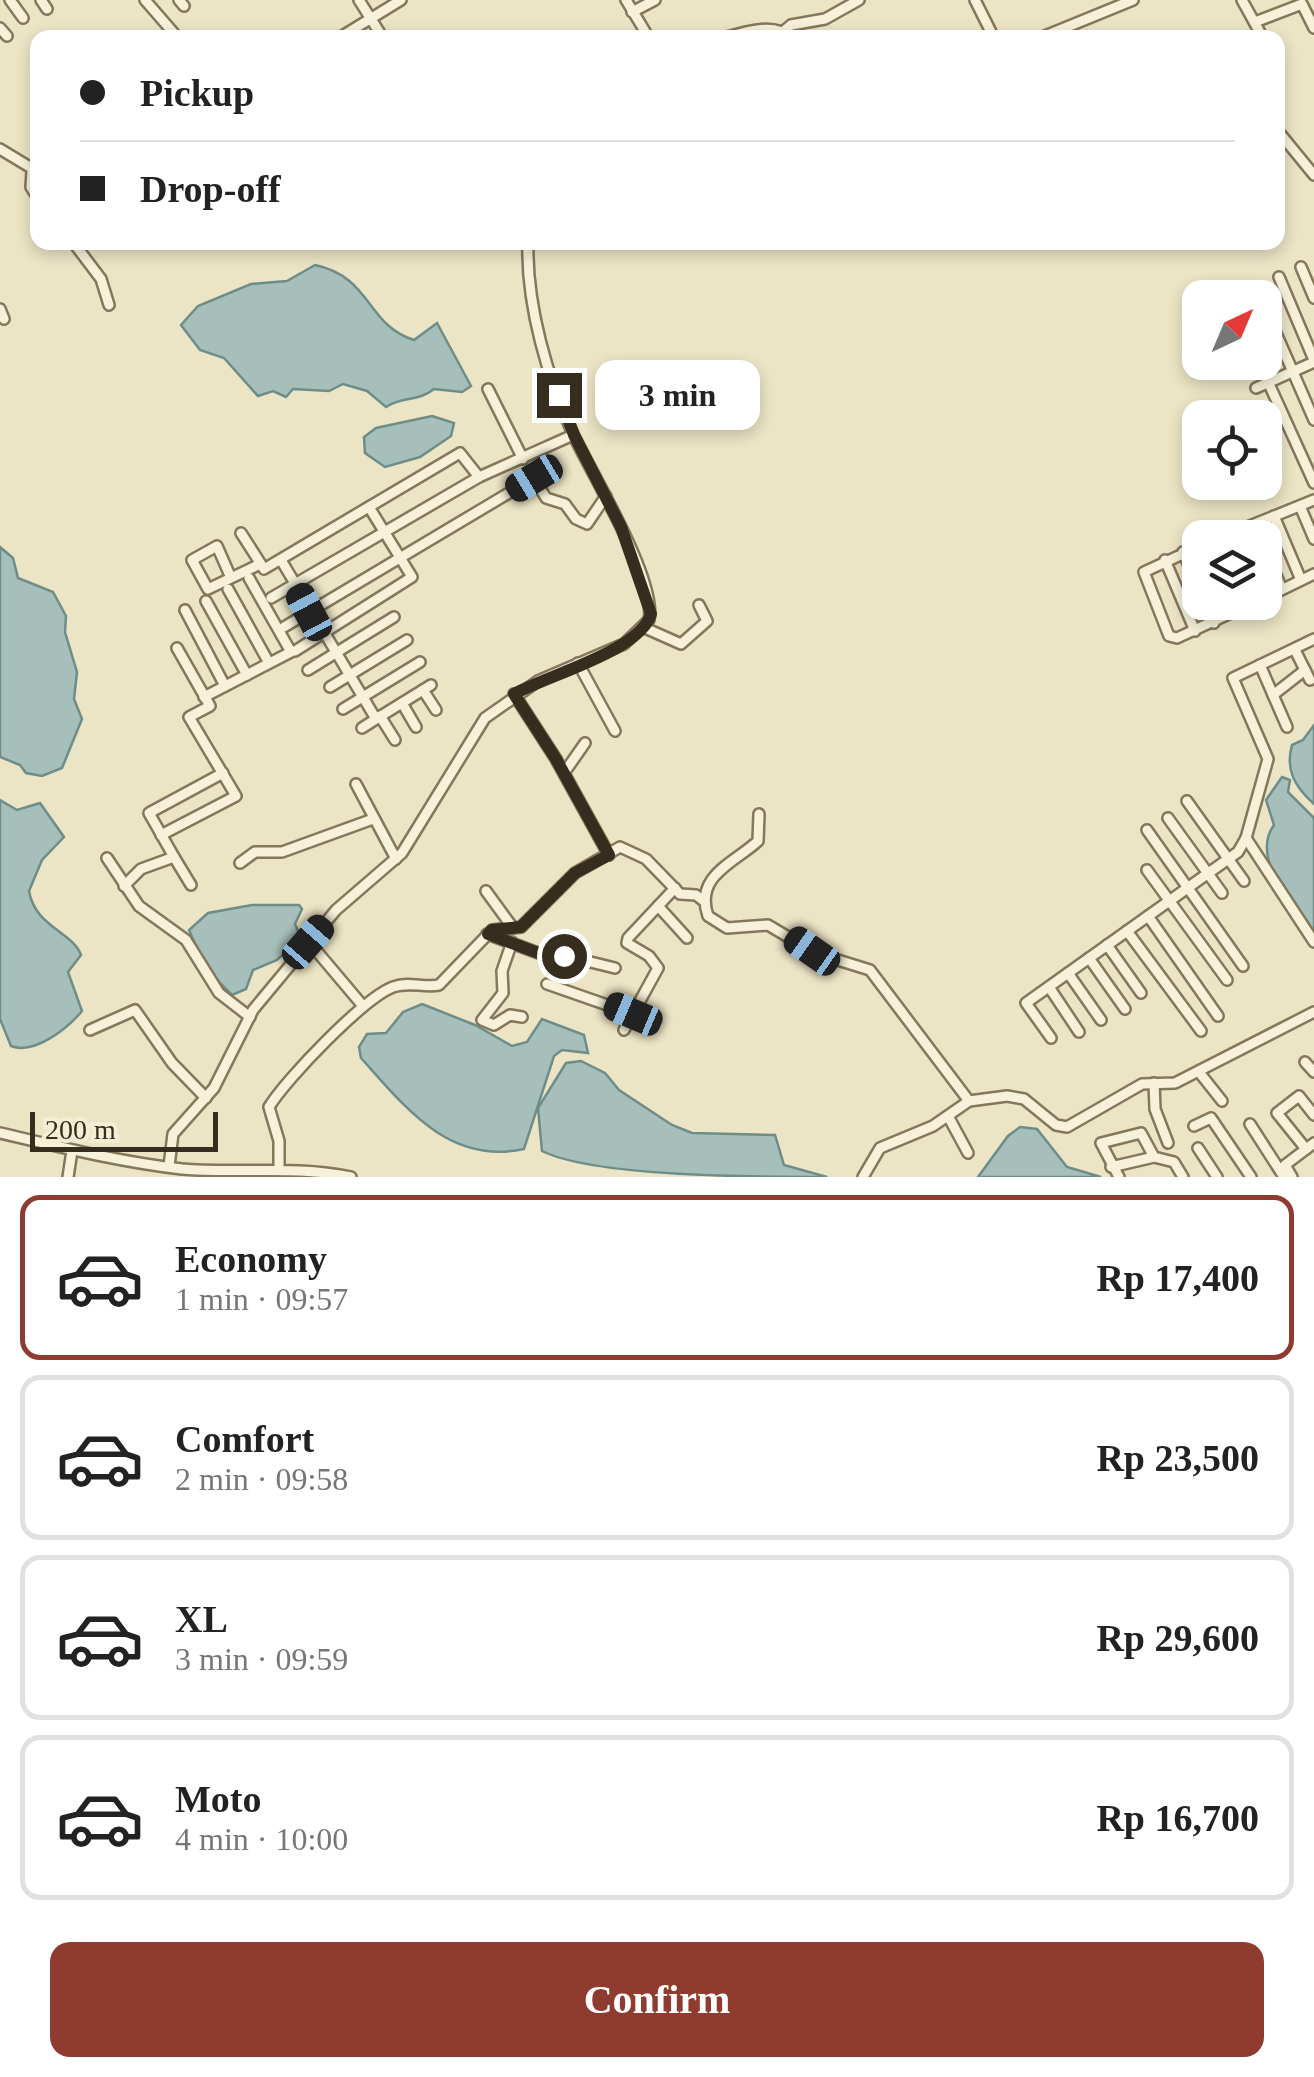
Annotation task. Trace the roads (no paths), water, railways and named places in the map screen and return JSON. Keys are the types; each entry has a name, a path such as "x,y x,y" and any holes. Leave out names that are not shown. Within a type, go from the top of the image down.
{"street":[{"path":"10,0 23,18"},
{"path":"145,0 171,30"},
{"path":"359,0 378,30"},
{"path":"354,30 401,0"},
{"path":"626,0 644,30"},
{"path":"632,12 654,0"},
{"path":"785,30 791,25 824,19 859,0"},
{"path":"974,0 990,30"},
{"path":"1060,30 1133,0"},
{"path":"1242,0 1259,30"},
{"path":"1255,22 1302,4 1314,28"},
{"path":"1285,140 1314,175"},
{"path":"0,149 30,169"},
{"path":"79,250 101,279 109,305"},
{"path":"169,1166 173,1134 206,1098 250,1017 308,942 350,897 396,859 484,718 514,694 624,644 646,628 650,602 606,496 574,435 534,307 529,250"},
{"path":"1301,266 1314,298"},
{"path":"1256,388 1314,361 1279,277"},
{"path":"1282,347 1314,420"},
{"path":"1265,380 1312,471 1314,483"},
{"path":"488,389 522,459"},
{"path":"270,598 479,477 574,435"},
{"path":"241,533 264,569 460,453 479,477"},
{"path":"284,627 534,478 546,498 565,504 576,519 588,524 606,496"},
{"path":"1264,520 1314,500"},
{"path":"1300,506 1314,538"},
{"path":"294,651 412,577 369,507"},
{"path":"1274,516 1301,580"},
{"path":"231,578 217,546 192,560 208,589 231,578 258,565"},
{"path":"1182,553 1144,572 1169,636 1177,638 1218,620"},
{"path":"281,560 309,612 395,740"},
{"path":"1165,560 1195,631"},
{"path":"1282,589 1314,574"},
{"path":"204,697 290,652 250,578"},
{"path":"228,589 269,663"},
{"path":"206,601 247,675"},
{"path":"646,628 681,644 708,621 699,605"},
{"path":"185,610 226,686"},
{"path":"308,670 394,617"},
{"path":"1051,1038 1026,1004 1228,859 1247,841 1268,759 1233,678 1314,639"},
{"path":"330,687 406,640"},
{"path":"162,835 236,796 189,718 210,706 177,648"},
{"path":"1273,696 1308,675 1294,650"},
{"path":"343,709 420,662"},
{"path":"578,664 615,731"},
{"path":"1260,665 1286,728"},
{"path":"362,728 427,688 436,710"},
{"path":"514,694 564,772 609,855"},
{"path":"402,703 416,726"},
{"path":"564,772 585,743"},
{"path":"192,885 149,812 223,773"},
{"path":"356,784 396,859"},
{"path":"1188,801 1244,881"},
{"path":"760,814 758,842 716,872 705,902 708,916 719,926 766,924 816,953 870,970 969,1102"},
{"path":"1168,818 1222,893"},
{"path":"240,863 255,852 282,852 373,819"},
{"path":"1147,830 1242,966"},
{"path":"1247,841 1314,942"},
{"path":"279,1170 279,1141 269,1107 364,1006 402,984 439,985 492,930 521,927 575,873 620,847 634,850 675,888 705,902"},
{"path":"124,886 142,869 174,857"},
{"path":"107,858 146,913 192,946 220,993 250,1017"},
{"path":"1147,870 1227,980"},
{"path":"624,1030 658,968 627,940 675,888"},
{"path":"486,891 513,928"},
{"path":"658,906 687,938"},
{"path":"1148,916 1218,1016"},
{"path":"1127,931 1201,1031"},
{"path":"488,934 549,957 554,953 615,968"},
{"path":"308,942 364,1006"},
{"path":"512,942 502,971 502,993 482,1020 494,1025 510,1015 522,1018"},
{"path":"1107,945 1141,993"},
{"path":"1089,958 1125,1009"},
{"path":"1068,973 1101,1020"},
{"path":"547,984 633,1014"},
{"path":"1048,987 1080,1032"},
{"path":"90,1030 134,1010 172,1063 206,1098"},
{"path":"863,1177 880,1148 969,1102 1007,1096 1024,1099 1063,1128 1142,1084 1174,1084 1314,1012"},
{"path":"1199,1072 1222,1101"},
{"path":"1154,1084 1155,1109 1168,1143"},
{"path":"1250,1124 1283,1173 1310,1146 1277,1113 1298,1096 1314,1115"},
{"path":"948,1116 968,1153"},
{"path":"1194,1126 1211,1118 1251,1177"},
{"path":"0,1133 72,1151 169,1166 181,1173 279,1170 351,1177"},
{"path":"1119,1177 1101,1144 1142,1133 1154,1157"},
{"path":"1198,1148 1217,1177"},
{"path":"68,1177 72,1151"},
{"path":"1112,1167 1154,1157 1174,1162 1184,1177"}],"water":[{"path":"315,265 348,280 398,333 414,340 437,323 471,386 462,392 434,389 386,407 367,391 343,384 329,391 293,389 286,397 273,391 258,396 224,358 200,350 181,325 198,306 251,284 287,281"},
{"path":"432,416 454,423 451,436 420,457 385,467 365,453 364,437 376,428"},
{"path":"0,547 13,558 18,578 53,592 66,616 65,632 77,672 74,699 82,719 62,768 42,776 26,773 20,765 0,757"},
{"path":"1314,725 1314,804 1297,784 1290,762 1292,745 1303,740"},
{"path":"1282,777 1290,780 1288,792 1314,818 1314,938 1278,883 1267,853 1274,825 1266,800"},
{"path":"0,800 17,810 40,803 64,837 42,860 29,891 39,913 81,955 68,972 82,1011 59,1032 30,1047 11,1046 0,1019"},
{"path":"252,905 299,905 302,909 295,924 301,938 277,960 253,970 246,989 232,995 206,969 189,930 208,913"},
{"path":"422,1004 475,1025 512,1046 527,1042 542,1019 584,1035 588,1053 562,1050 554,1056 524,1149 497,1152 473,1149 451,1140 413,1113 361,1058 359,1047 367,1034 386,1033 403,1012"},
{"path":"581,1061 605,1073 619,1090 672,1125 692,1133 775,1135 784,1165 827,1177 637,1171 567,1160 542,1151 538,1108 566,1063"},
{"path":"1020,1127 1037,1129 1067,1167 1101,1177 978,1177 1008,1136"}]}
